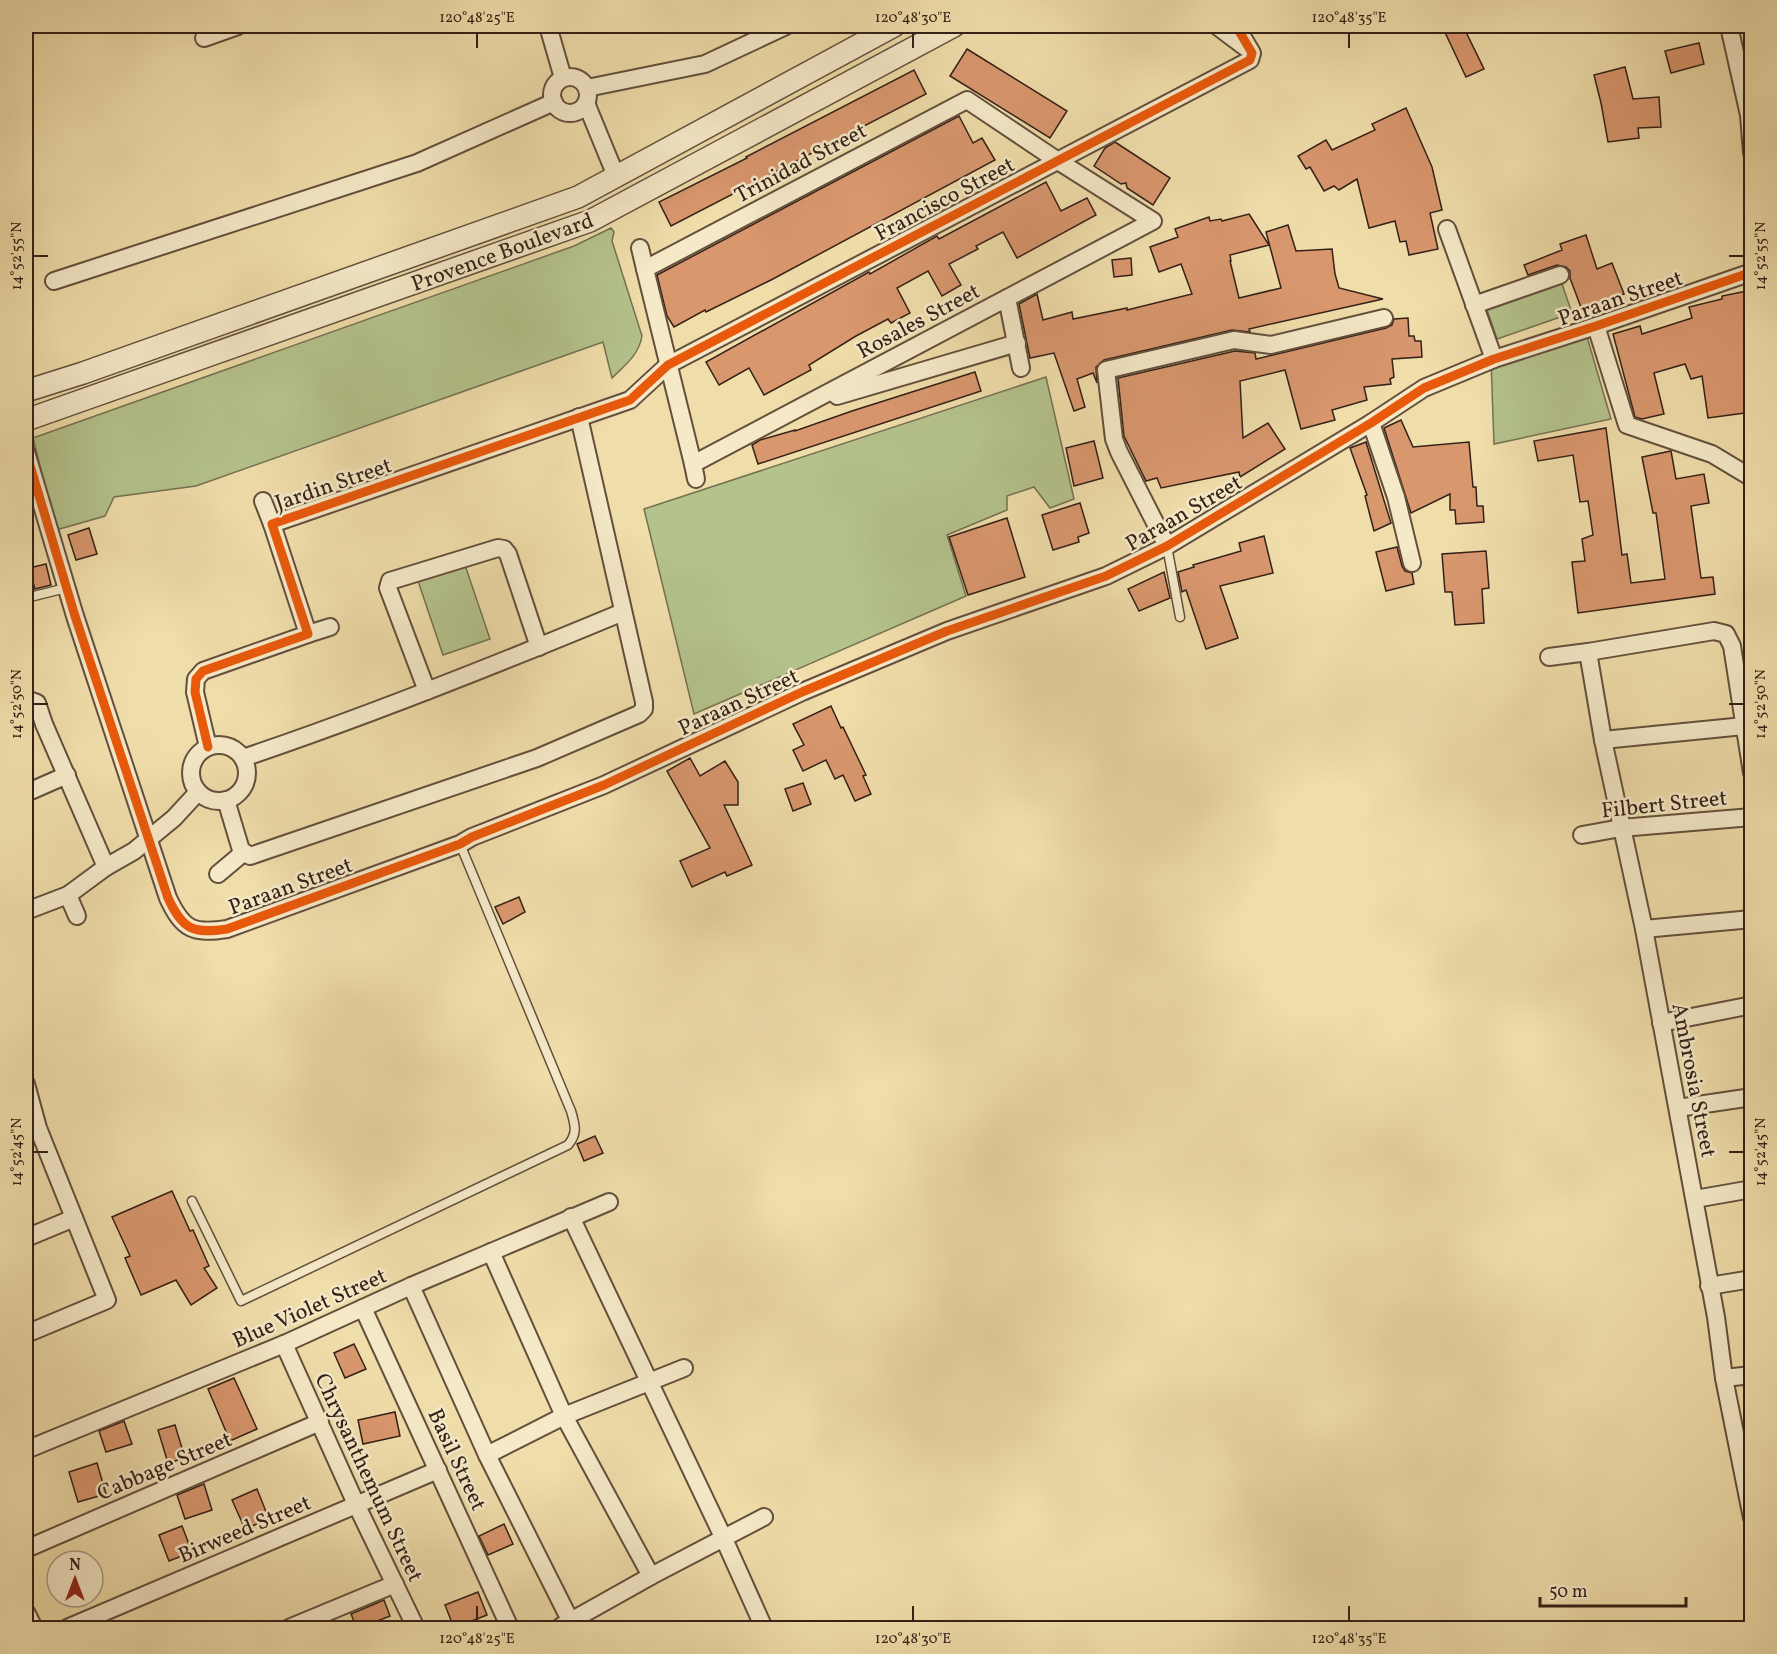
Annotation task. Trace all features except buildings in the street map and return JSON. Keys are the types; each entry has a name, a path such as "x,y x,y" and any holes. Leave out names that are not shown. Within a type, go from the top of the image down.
{"street":[{"path":"204,38 238,26"},
{"path":"548,26 563,78"},
{"path":"587,96 705,64 786,26"},
{"name":"Provence Boulevard","path":"26,391 83,373 578,197 894,26"},
{"name":"Provence Boulevard","path":"26,420 590,221 954,26"},
{"path":"1218,26 1252,53"},
{"path":"1236,26 1252,53"},
{"path":"1729,26 1749,115 1752,153"},
{"name":"Francisco Street","path":"630,400 668,365 1250,60 1252,53"},
{"path":"587,96 582,108 570,112 563,111 554,102 554,88 563,78 577,78 587,96 616,176"},
{"name":"Trinidad Street","path":"645,269 967,100 1058,161"},
{"path":"54,281 417,163 554,102"},
{"name":"Rosales Street","path":"668,365 694,472 801,406 1007,298 1158,226 1058,161"},
{"path":"578,197 590,221"},
{"path":"1447,229 1494,359"},
{"path":"640,248 668,365"},
{"name":"Paraan Street","path":"26,452 66,588 168,898 174,912 186,925 195,931 206,932 227,929 460,844 472,837 604,786 802,692 947,630 1106,576 1167,546 1371,423 1424,388 1494,359 1752,272"},
{"path":"1474,305 1560,275"},
{"path":"1007,298 1021,368"},
{"path":"1167,546 1114,439 1106,370 1234,340 1271,345 1384,318"},
{"path":"1596,326 1627,425 1712,454 1752,478"},
{"path":"801,406 1017,344"},
{"name":"Jardin Street","path":"308,634 272,524 630,400"},
{"path":"226,800 243,853 250,856 537,758 639,714 644,709 579,417"},
{"path":"1371,423 1396,497 1412,563"},
{"path":"263,501 272,524"},
{"path":"427,691 388,588 390,581 498,548 504,549 508,554 539,647"},
{"path":"243,758 427,691 623,612"},
{"path":"208,747 195,692 196,679 202,670 330,627"},
{"path":"1549,657 1714,630 1726,634 1732,646 1752,773"},
{"name":"Ambrosia Street","path":"1588,652 1603,740 1644,929 1678,1108 1724,1378 1747,1460 1752,1518"},
{"path":"26,699 37,703 106,867"},
{"path":"1603,740 1744,726"},
{"path":"228,746 243,758 247,775 245,784 234,797 216,801 206,798 192,783 190,772 193,762 199,753 208,747 228,746"},
{"path":"26,793 67,775"},
{"path":"26,911 68,895 106,867 134,851 174,818 198,792"},
{"name":"Filbert Street","path":"1582,835 1622,828 1752,817"},
{"path":"218,874 243,853"},
{"path":"68,895 77,916"},
{"path":"1644,929 1752,919"},
{"path":"1661,1023 1752,1005"},
{"path":"26,1084 32,1130 74,1218 107,1300 26,1334"},
{"path":"1678,1108 1752,1097"},
{"path":"1695,1199 1752,1189"},
{"name":"Blue Violet Street","path":"26,1450 284,1344 411,1286 609,1202"},
{"path":"570,1217 724,1539 764,1629"},
{"path":"26,1238 74,1218"},
{"path":"491,1252 564,1416 651,1576"},
{"path":"1709,1286 1752,1279"},
{"path":"411,1286 487,1455 568,1626 651,1576 764,1517"},
{"name":"Basil Street","path":"363,1308 510,1629"},
{"name":"Chrysanthemum Street","path":"284,1344 356,1504 416,1629"},
{"path":"487,1455 564,1416 649,1380 684,1368"},
{"path":"1724,1378 1752,1375"},
{"name":"Cabbage Street","path":"26,1549 320,1422"},
{"name":"Birweed Street","path":"67,1629 438,1470"},
{"path":"289,1629 395,1584"},
{"path":"26,1612 34,1629"}],"lane":[{"path":"1167,546 1180,617"},
{"path":"26,579 28,597 66,588"},
{"path":"192,1201 241,1301 568,1145 575,1138 576,1129 571,1111 460,844"}],"green space":[{"path":"611,228 614,232 612,241 642,336 635,354 612,378 603,342 196,486 114,497 105,516 56,530 33,438 574,246"},
{"path":"1561,281 1572,313 1497,339 1486,307"},
{"path":"1585,330 1611,419 1494,444 1491,359"},
{"path":"1046,377 1074,499 1050,508 1034,487 1007,496 1007,510 947,535 966,596 694,714 644,509"},
{"path":"464,562 490,639 443,655 417,578"}],"cycle path":[{"path":"208,747 195,692 196,679 203,671 308,634 272,524 630,400 668,365 1250,60 1252,53 1236,26"},
{"path":"26,452 75,616 168,898 179,917 190,927 206,931 227,929 460,844 472,837 604,785 802,692 947,631 1106,576 1167,546 1371,423 1424,388 1494,359 1752,272"}]}
